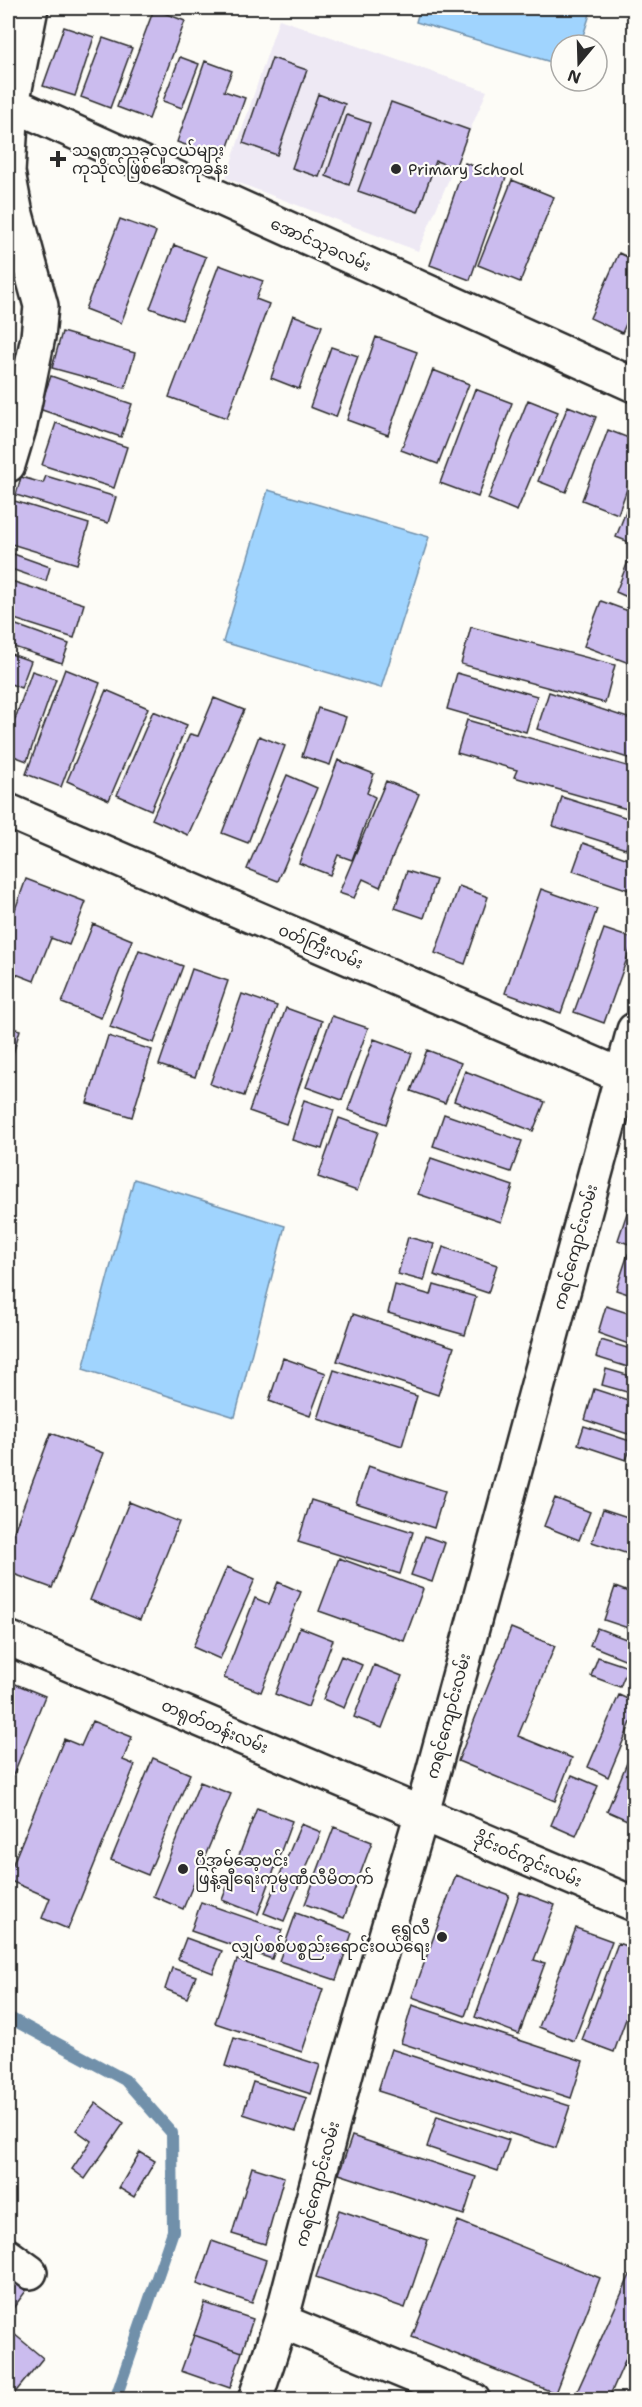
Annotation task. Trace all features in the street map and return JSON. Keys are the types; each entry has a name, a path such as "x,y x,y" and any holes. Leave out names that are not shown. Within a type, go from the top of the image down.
{"street":[{"path":"8,465 20,425 38,337 41,306 16,214 8,172 10,103 32,8"},
{"name":"အောင်သုခလမ်း","path":"10,103 634,385"},
{"name":"၀တ်ကြီးလမ်း","path":"8,811 628,1078"},
{"name":"ကရင်ကျောင်းလမ်း","path":"255,2400 281,2320 348,2065 422,1814 628,1078 634,1030"},
{"name":"တရုတ်တန်းလမ်း","path":"8,1638 422,1814"},
{"name":"ဒိုင်းဝင်ကွင်းလမ်း","path":"422,1814 634,1904"},
{"path":"281,2320 473,2400"}],"shaded area":[{"path":"279,19 487,91 418,251 226,178"}],"water":[{"path":"420,8 592,8 584,33 549,33 549,61 416,22"},
{"path":"268,490 429,537 381,688 223,642"},
{"path":"134,1179 285,1226 235,1417 83,1369"}],"building":[{"path":"154,9 185,21 149,119 117,107"},
{"path":"64,27 94,37 75,96 43,86"},
{"path":"103,38 132,48 110,108 81,97"},
{"path":"180,57 199,64 182,108 163,101"},
{"path":"272,58 307,70 277,155 243,143"},
{"path":"205,61 232,71 224,91 245,98 224,158 177,142"},
{"path":"318,94 345,104 319,177 292,168"},
{"path":"391,102 469,130 455,168 436,161 418,212 358,191"},
{"path":"347,115 370,123 349,185 326,176"},
{"path":"465,163 506,177 470,280 430,265"},
{"path":"512,180 554,197 520,282 478,265"},
{"path":"120,219 156,232 121,323 85,309"},
{"path":"174,245 206,257 182,320 150,308"},
{"path":"619,253 634,260 634,306 622,333 590,318"},
{"path":"219,265 263,281 256,299 269,304 227,418 169,397"},
{"path":"293,315 322,326 299,389 271,378"},
{"path":"62,332 135,353 125,388 52,368"},
{"path":"376,337 417,352 388,435 347,420"},
{"path":"331,347 358,356 336,417 310,407"},
{"path":"433,370 469,384 438,464 401,450"},
{"path":"51,376 132,404 121,437 39,409"},
{"path":"475,389 512,403 478,497 440,483"},
{"path":"528,400 558,412 517,511 488,499"},
{"path":"568,406 596,417 566,492 538,481"},
{"path":"56,423 127,447 114,488 42,465"},
{"path":"608,430 634,440 634,470 618,514 582,500"},
{"path":"46,476 116,497 108,523 16,495 21,477 43,483"},
{"path":"634,490 634,544 616,537"},
{"path":"8,499 89,524 77,564 8,543"},
{"path":"8,552 50,567 46,581 8,568"},
{"path":"629,559 634,561 634,600 616,592"},
{"path":"8,580 84,604 74,638 8,617"},
{"path":"601,601 634,613 634,665 584,646"},
{"path":"8,622 69,644 62,663 8,645"},
{"path":"471,627 615,665 605,703 461,664"},
{"path":"8,653 31,661 21,688 8,683"},
{"path":"65,669 100,683 61,787 26,774"},
{"path":"32,671 56,679 27,761 8,754 8,739"},
{"path":"457,673 537,696 526,732 447,709"},
{"path":"106,690 148,708 109,800 67,781"},
{"path":"549,692 634,720 634,760 537,729"},
{"path":"214,698 244,710 188,835 152,819 190,734 198,736"},
{"path":"318,708 346,717 330,765 302,756"},
{"path":"153,711 187,725 151,810 117,795"},
{"path":"467,720 634,768 634,811 514,777 517,770 457,753"},
{"path":"259,736 285,746 248,843 222,833"},
{"path":"338,760 374,774 367,793 375,797 352,860 338,855 330,875 299,863"},
{"path":"287,775 317,788 278,881 247,869"},
{"path":"386,781 419,794 380,887 363,879 354,898 339,893"},
{"path":"562,797 634,820 626,849 553,826"},
{"path":"583,843 634,861 632,891 573,871"},
{"path":"407,871 436,880 424,918 395,908"},
{"path":"26,879 86,902 69,945 51,938 34,981 8,971 8,929"},
{"path":"459,886 488,897 465,964 435,953"},
{"path":"541,889 597,909 561,1013 505,993"},
{"path":"93,924 132,940 101,1018 62,1003"},
{"path":"604,929 634,939 604,1023 574,1012"},
{"path":"139,950 183,966 154,1043 110,1027"},
{"path":"192,969 228,981 195,1077 159,1065"},
{"path":"242,994 277,1006 244,1096 210,1084"},
{"path":"286,1008 322,1021 286,1124 249,1111"},
{"path":"332,1016 368,1028 342,1100 306,1087"},
{"path":"8,1027 20,1030 9,1067 8,1067"},
{"path":"108,1036 152,1050 132,1117 87,1103"},
{"path":"374,1039 412,1053 386,1124 348,1110"},
{"path":"427,1050 461,1063 445,1103 411,1091"},
{"path":"465,1071 545,1102 533,1131 454,1101"},
{"path":"304,1100 334,1110 322,1149 292,1140"},
{"path":"444,1114 522,1141 511,1172 433,1146"},
{"path":"339,1118 378,1132 357,1191 318,1177"},
{"path":"431,1158 513,1186 501,1222 418,1194"},
{"path":"632,1198 634,1199 634,1246 618,1240"},
{"path":"408,1237 434,1244 424,1281 398,1274"},
{"path":"443,1247 497,1265 488,1293 434,1275"},
{"path":"628,1254 634,1256 634,1296 616,1290"},
{"path":"395,1285 431,1295 434,1285 476,1297 465,1335 388,1313"},
{"path":"606,1306 634,1315 634,1346 598,1333"},
{"path":"353,1314 454,1347 438,1395 337,1361"},
{"path":"601,1340 634,1350 634,1369 596,1357"},
{"path":"283,1358 326,1373 310,1416 269,1401"},
{"path":"606,1369 634,1377 634,1394 602,1385"},
{"path":"334,1370 417,1396 402,1446 318,1419"},
{"path":"594,1389 634,1402 634,1436 585,1420"},
{"path":"584,1426 633,1442 626,1460 578,1444"},
{"path":"51,1433 103,1453 52,1588 8,1572 8,1547"},
{"path":"368,1466 445,1491 434,1528 356,1503"},
{"path":"555,1498 590,1512 579,1540 544,1526"},
{"path":"311,1500 413,1532 400,1574 298,1542"},
{"path":"129,1502 179,1522 140,1620 90,1600"},
{"path":"603,1509 634,1519 634,1556 592,1542"},
{"path":"425,1536 445,1543 432,1582 411,1575"},
{"path":"339,1558 423,1589 404,1641 319,1611"},
{"path":"227,1567 255,1579 220,1659 193,1647"},
{"path":"278,1582 301,1592 261,1692 224,1678 255,1598 269,1604"},
{"path":"615,1587 634,1594 634,1630 604,1620"},
{"path":"300,1627 333,1640 308,1707 275,1694"},
{"path":"511,1628 555,1646 518,1736 572,1758 555,1801 458,1761"},
{"path":"597,1628 634,1642 634,1663 590,1645"},
{"path":"341,1656 362,1665 344,1708 323,1699"},
{"path":"598,1657 628,1667 620,1687 591,1676"},
{"path":"374,1665 402,1676 382,1728 354,1717"},
{"path":"8,1681 45,1696 8,1788"},
{"path":"619,1695 634,1702 634,1715 608,1777 588,1767"},
{"path":"92,1721 132,1737 123,1760 135,1765 68,1929 42,1918 50,1898 8,1880 8,1876 64,1739 81,1746"},
{"path":"634,1746 634,1823 607,1811"},
{"path":"153,1758 190,1774 148,1875 111,1860"},
{"path":"572,1775 598,1786 576,1836 551,1825"},
{"path":"200,1782 231,1794 183,1909 153,1896"},
{"path":"257,1808 292,1821 258,1914 222,1900"},
{"path":"301,1824 321,1832 284,1921 264,1913"},
{"path":"334,1827 372,1842 344,1918 305,1904"},
{"path":"456,1875 509,1895 465,2016 412,1997"},
{"path":"520,1892 555,1905 534,1960 545,1963 519,2034 475,2017"},
{"path":"201,1902 282,1930 272,1959 191,1931"},
{"path":"296,1913 352,1933 336,1980 279,1961"},
{"path":"576,1928 612,1941 574,2041 539,2027"},
{"path":"186,1938 222,1951 213,1973 178,1959"},
{"path":"618,1943 634,1949 634,1997 614,2052 582,2040"},
{"path":"237,1960 323,1989 302,2052 215,2023"},
{"path":"172,1968 196,1976 187,1998 165,1989"},
{"path":"412,2005 583,2061 571,2098 401,2043"},
{"path":"234,2038 320,2065 311,2094 225,2066"},
{"path":"391,2049 570,2106 556,2148 378,2091"},
{"path":"253,2082 307,2098 296,2131 243,2114"},
{"path":"96,2103 124,2123 85,2179 72,2169 91,2141 76,2130"},
{"path":"437,2116 509,2140 498,2171 427,2147"},
{"path":"352,2136 476,2177 464,2215 339,2174"},
{"path":"140,2152 155,2161 134,2197 119,2188"},
{"path":"252,2167 284,2177 265,2244 232,2234"},
{"path":"339,2210 428,2240 405,2308 316,2277"},
{"path":"458,2221 600,2278 555,2393 412,2337"},
{"path":"212,2241 266,2260 252,2303 197,2284"},
{"path":"634,2266 634,2340 608,2400 587,2400 576,2394"},
{"path":"8,2277 26,2291 8,2315"},
{"path":"205,2303 253,2319 242,2352 194,2335"},
{"path":"8,2329 43,2358 9,2400 8,2400"},
{"path":"194,2335 242,2352 230,2388 181,2371"},
{"path":"634,2340 634,2371 623,2365"},
{"path":"180,2392 205,2400 178,2400"}],"waterway":[{"path":"8,2017 125,2080 172,2133 173,2231 115,2400"}],"place":[{"name":"သရဏသုခလူငယ်များ ကုသိုလ်ဖြစ်ဆေးကုခန်း","path":"58,159"},
{"name":"Primary School","path":"396,169"},
{"name":"ပီအမ်ဆေ့ဗင်း ဖြန့်ချီရေးကုမ္ပဏီလီမိတက်","path":"183,1869"},
{"name":"ရွှေလီ လျှပ်စစ်ပစ္စည်းရောင်းဝယ်ရေး","path":"442,1937"}]}
